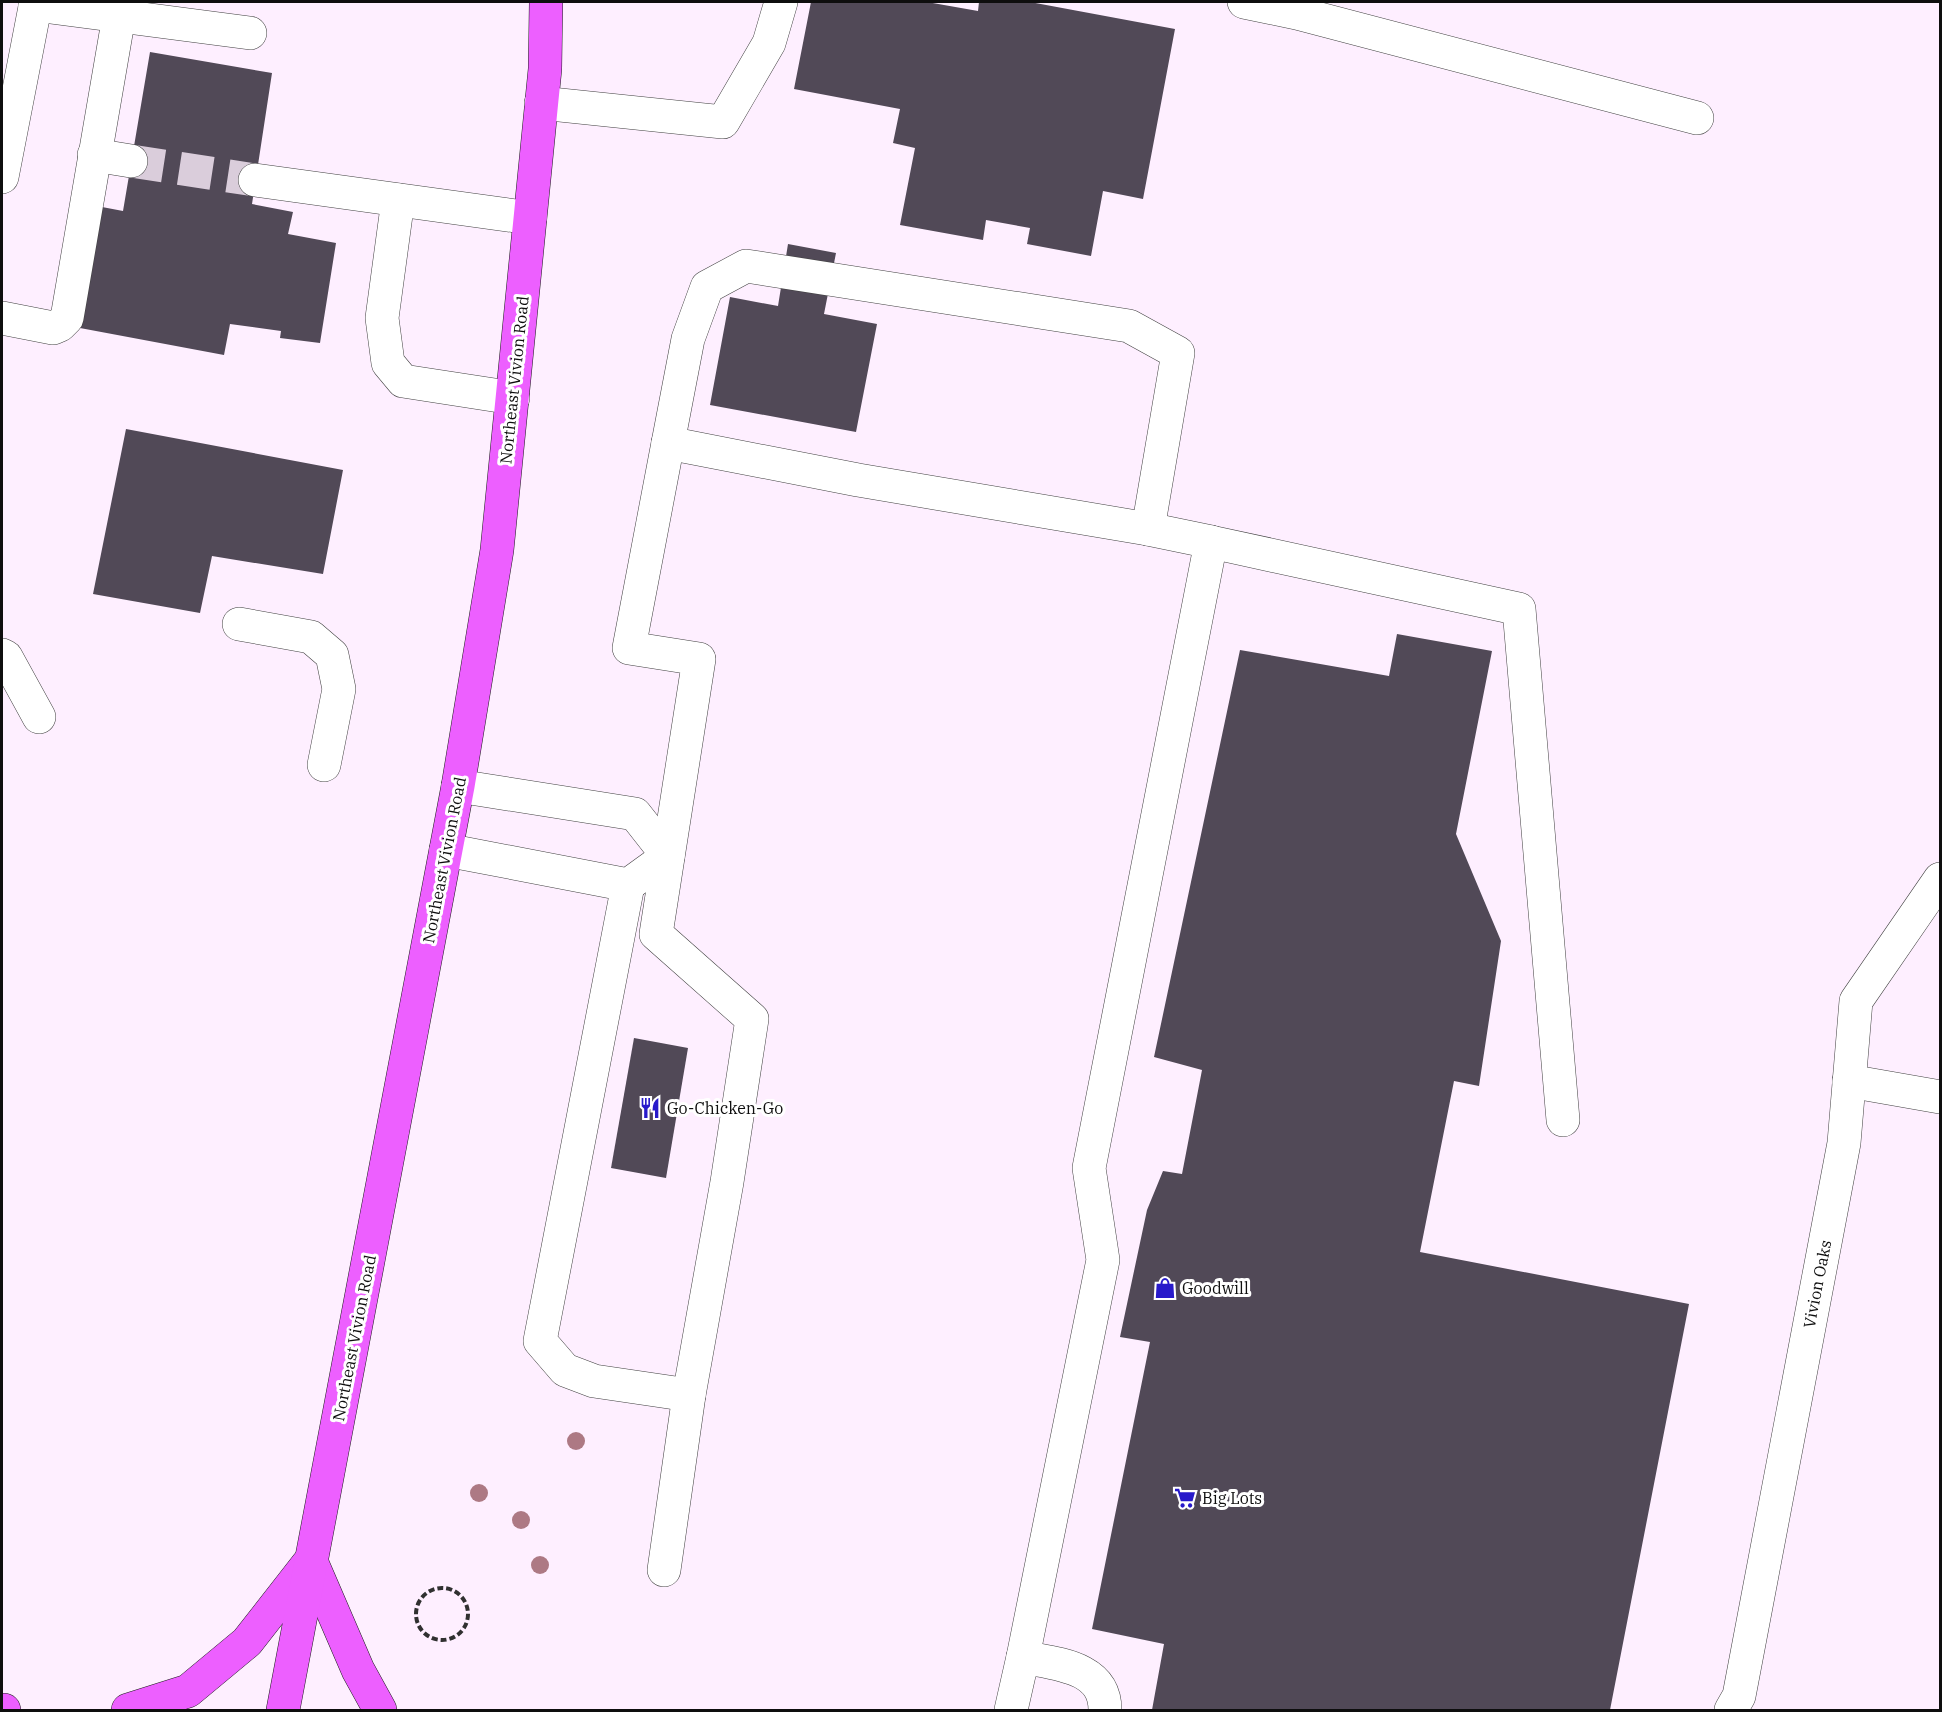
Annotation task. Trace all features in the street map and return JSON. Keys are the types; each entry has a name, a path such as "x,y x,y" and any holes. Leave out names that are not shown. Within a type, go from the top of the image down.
{"main road":[{"name":"Northeast Vivion Road","path":"283,1710 458,786 497,550 545,69 546,2"},
{"path":"128,1710 188,1691 247,1642 311,1561 358,1670 380,1710"}],"street":[{"path":"541,103 723,122 769,43 781,2"},
{"path":"1244,2 1297,13 1697,118"},
{"path":"2,177 36,3 250,33"},
{"path":"2,318 53,328 60,326 67,318 119,16"},
{"path":"94,155 131,160"},
{"path":"255,180 530,218"},
{"path":"398,200 382,318 388,363 404,381 513,398"},
{"path":"664,1570 688,1395 727,1182 752,1019 657,934 699,659 629,648 688,339 707,287 746,266 1129,326 1178,353 1148,529"},
{"path":"668,443 858,480 1148,529 1519,609 1563,1120"},
{"path":"1011,1710 1102,1260 1089,1168 1211,542"},
{"path":"239,624 311,637 332,655 339,689 324,765"},
{"path":"2,655 6,657 39,717"},
{"path":"458,786 635,814 668,856"},
{"path":"446,850 628,885"},
{"path":"668,856 628,885 540,1341 565,1370 594,1381 688,1395"},
{"name":"Vivion Oaks","path":"1731,1710 1739,1696 1841,1155 1856,1001 1941,879"},
{"path":"1849,1081 1941,1097"},
{"path":"1023,1657 1077,1668 1097,1683 1105,1710"}],"path":[{"path":"436,1588 444,1588 459,1594 468,1609 465,1626 452,1638 444,1639 435,1639 427,1635 421,1629 416,1613 422,1597 436,1588"}],"building":[{"path":"811,2 927,2 978,11 979,2 1030,2 1175,29 1143,199 1103,191 1091,256 1027,244 1030,228 986,220 983,240 900,225 915,148 893,143 900,109 794,89"},
{"path":"150,52 272,73 252,204 293,212 288,234 336,243 320,343 280,338 281,331 230,324 224,355 80,328 102,207 123,211"},
{"path":"788,244 836,253 824,314 877,324 856,432 710,405 730,297 778,306"},
{"path":"126,429 343,470 323,574 212,556 200,613 93,594"},
{"path":"1397,634 1492,651 1456,834 1501,941 1479,1086 1454,1081 1420,1252 1689,1304 1610,1710 1152,1710 1164,1644 1092,1629 1150,1342 1120,1337 1147,1210 1163,1171 1182,1174 1202,1070 1154,1057 1240,650 1389,676"},
{"name":"Go-Chicken-Go","path":"634,1038 688,1048 666,1178 611,1168"}],"tunnel":[{"path":"131,161 255,180"}],"place":[{"name":"Go-Chicken-Go","path":"650,1108"},
{"name":"Goodwill","path":"1165,1288"},
{"name":"Big Lots","path":"1185,1498"}]}
